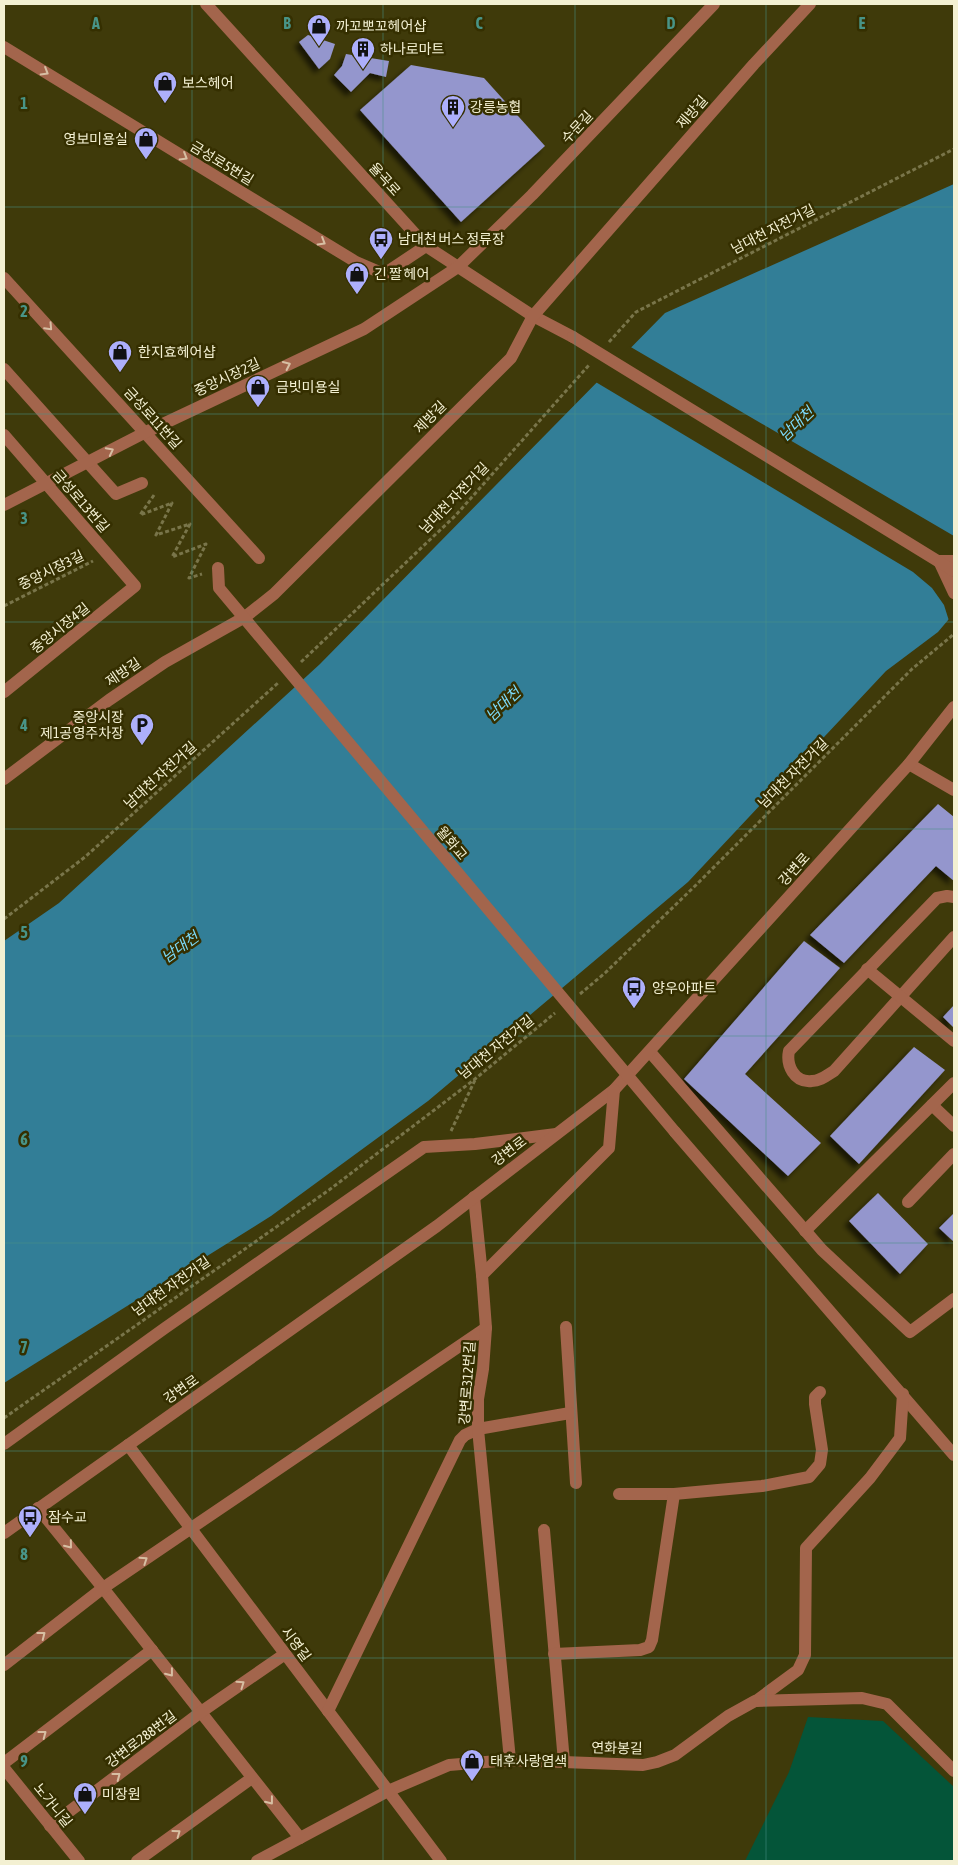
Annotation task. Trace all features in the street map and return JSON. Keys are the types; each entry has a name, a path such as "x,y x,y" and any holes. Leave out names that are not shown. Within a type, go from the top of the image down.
{"street":[{"name":"율곡로","path":"206,4 426,246 533,316 573,337 954,570"},
{"name":"수문길","path":"458,267 532,196 714,4"},
{"name":"제방길","path":"4,779 109,700 165,662 246,617 274,594 511,358 533,316 741,79 810,4"},
{"name":"금성로5번길","path":"4,47 356,262 384,274 426,246"},
{"name":"중앙시장2길","path":"4,505 146,432 364,329 458,267"},
{"name":"금성로11번길","path":"4,278 259,558"},
{"path":"4,370 116,494 146,488"},
{"name":"금성로13번길","path":"4,435 135,586"},
{"path":"954,560 939,561 954,593"},
{"name":"월화교","path":"218,568 218,588 675,1132 954,1455"},
{"name":"중앙시장4길","path":"4,692 135,586"},
{"name":"강변로","path":"4,1532 437,1226 614,1090 909,764 954,707"},
{"path":"909,764 954,790"},
{"path":"954,898 946,896 937,898 867,969 790,1051 787,1060 791,1071 799,1078 810,1082 822,1079 834,1071 954,937"},
{"path":"867,969 954,1041"},
{"path":"650,1052 822,1250 910,1332 954,1299"},
{"path":"805,1231 954,1083"},
{"path":"482,1275 609,1148 614,1090"},
{"path":"932,1104 954,1126"},
{"path":"4,1444 165,1328 424,1147 475,1144 557,1134"},
{"path":"908,1202 954,1154"},
{"name":"강변로312번길","path":"474,1197 486,1328 483,1369 478,1399 478,1429 510,1760"},
{"path":"566,1327 570,1413 576,1483"},
{"path":"4,1665 104,1588 486,1328"},
{"path":"620,1494 674,1494 762,1486 809,1477 820,1464 822,1450 815,1404 815,1397 820,1392"},
{"path":"755,1701 798,1670 805,1656 806,1548 870,1478 900,1438 903,1394"},
{"path":"328,1711 456,1447 465,1436 478,1429 570,1413"},
{"name":"시영길","path":"128,1445 440,1861"},
{"path":"554,1654 640,1650 649,1647 652,1640 674,1494"},
{"path":"38,1508 104,1588 300,1838"},
{"path":"544,1530 564,1762"},
{"path":"4,1763 152,1650"},
{"name":"강변로288번길","path":"50,1826 201,1712 285,1654"},
{"name":"연화봉길","path":"256,1861 388,1791 449,1765 510,1760 643,1766 675,1755 728,1716 755,1701 862,1698 887,1704 954,1771"},
{"name":"노가니길","path":"4,1768 79,1861"},
{"path":"137,1861 252,1778"}],"path":[{"name":"남대천 자전거길","path":"604,348 636,312 954,149"},
{"name":"남대천 자전거길","path":"296,667 456,515 591,363"},
{"path":"146,488 158,489 140,515 172,503 156,535 190,524 172,557 206,544 189,578 218,568"},
{"name":"중앙시장3길","path":"4,606 107,554"},
{"name":"남대천 자전거길","path":"574,998 605,973 696,886 912,669 954,634"},
{"name":"남대천 자전거길","path":"4,919 85,857 282,680"},
{"name":"남대천 자전거길","path":"4,1418 329,1190 475,1079 559,1010"},
{"path":"444,1146 475,1079"}],"green space":[{"path":"808,1717 883,1721 954,1787 954,1861 745,1861 789,1772"}],"water":[{"name":"남대천","path":"954,184 954,613 938,632 886,671 688,882 428,1101 271,1216 4,1383 4,941 59,903 320,664 665,313"}],"pier":[{"path":"629,346 954,536 954,618 950,624 944,605 932,588 913,572 594,381"}],"building":[{"path":"308,35 335,44 330,59 319,69 299,42"},
{"name":"하나로마트","path":"346,54 389,61 386,77 370,73 351,92 334,75 342,66"},
{"name":"강릉농협","path":"411,65 484,78 545,146 461,222 360,110"},
{"path":"938,804 954,817 954,881 936,866 844,963 810,935"},
{"path":"804,941 840,968 745,1074 821,1143 788,1176 684,1079"},
{"path":"954,1005 954,1028 943,1017"},
{"path":"914,1047 945,1070 859,1164 830,1136"},
{"path":"878,1193 928,1244 900,1274 849,1221"},
{"path":"954,1213 954,1242 939,1228"}],"place":[{"name":"까꼬뽀꼬헤어샵","path":"319,47"},
{"name":"하나로마트","path":"363,70"},
{"name":"보스헤어","path":"165,104"},
{"name":"강릉농협","path":"453,128"},
{"name":"영보미용실","path":"146,160"},
{"name":"남대천 버스 정류장","path":"381,260"},
{"name":"긴 짤 헤어","path":"357,295"},
{"name":"한지효헤어샵","path":"120,373"},
{"name":"금빗미용실","path":"258,408"},
{"name":"중앙시장 제1공영주차장","path":"142,746"},
{"name":"양우아파트","path":"634,1009"},
{"name":"잠수교","path":"30,1538"},
{"name":"태후사랑염색","path":"472,1782"},
{"name":"미장원","path":"85,1815"}]}
